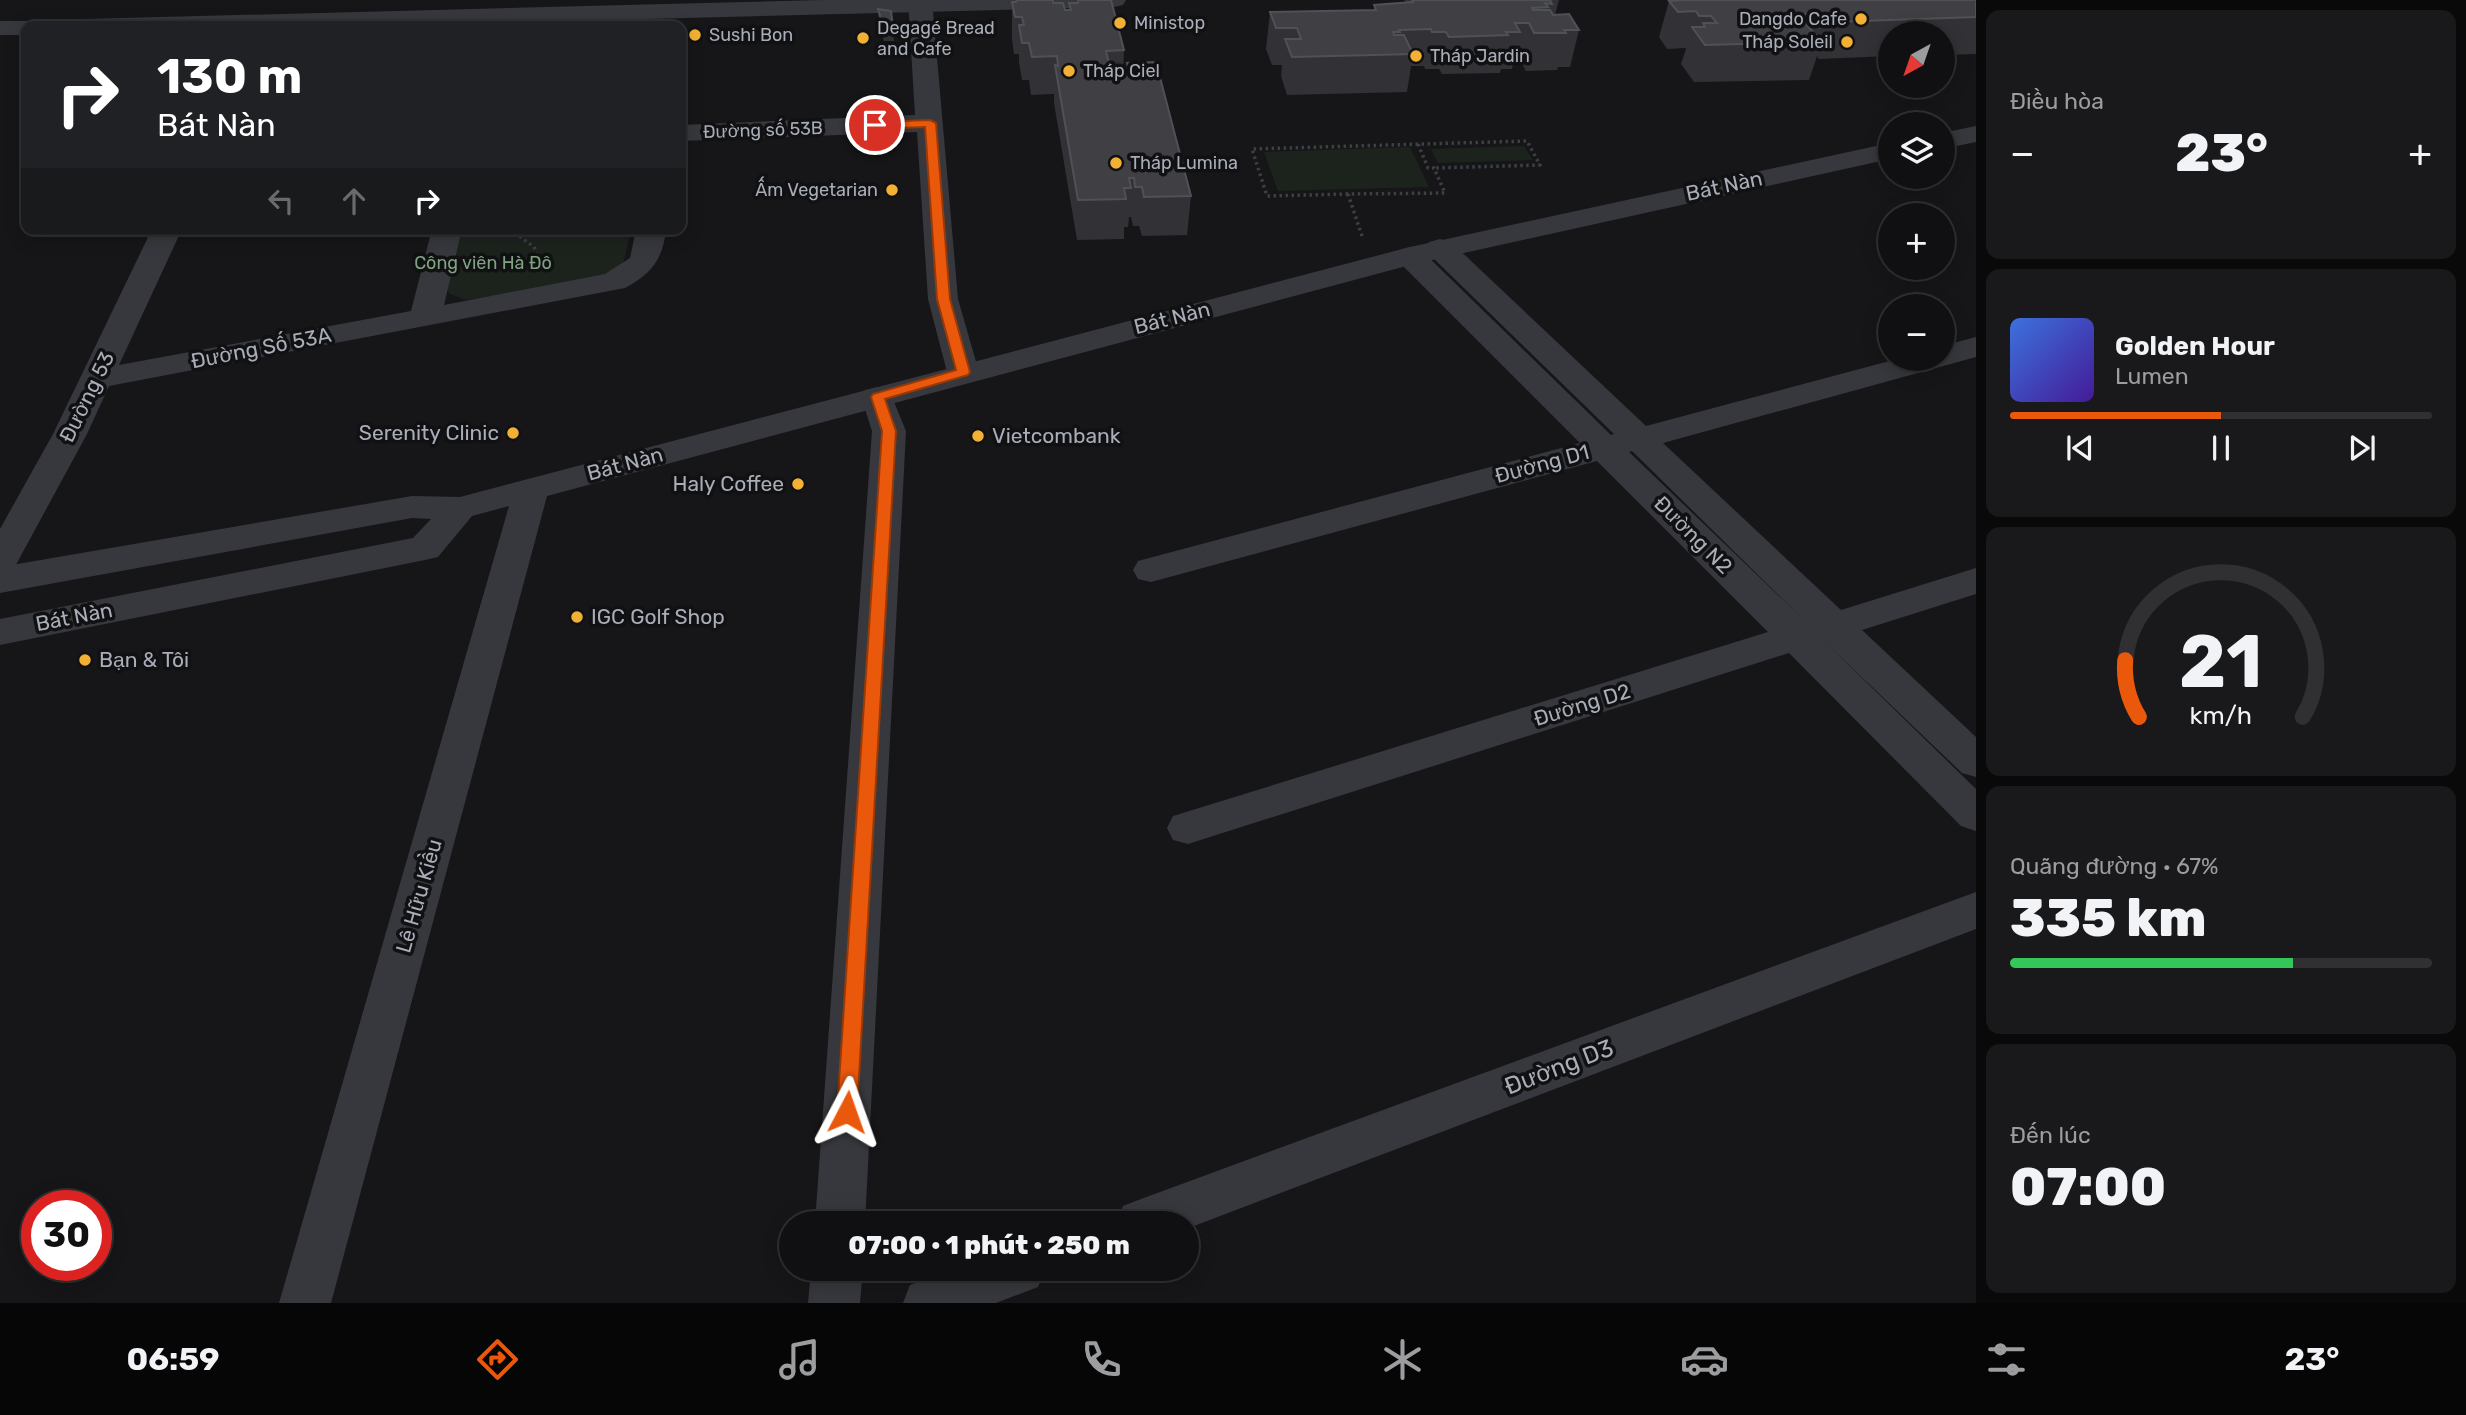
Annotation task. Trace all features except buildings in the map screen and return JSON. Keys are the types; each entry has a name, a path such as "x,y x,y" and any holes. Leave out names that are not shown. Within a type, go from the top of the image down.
{"street":[{"path":"351,21 920,2 1114,0"},
{"path":"920,2 943,299 964,372"},
{"path":"0,28 21,28"},
{"name":"Đường số 53B","path":"686,133 930,123"},
{"path":"1955,138 1976,134"},
{"name":"Bát Nàn","path":"0,580 412,507 460,508 964,372 1425,252 1878,154"},
{"name":"Đường 53","path":"0,561 69,434 164,235"},
{"path":"425,317 446,235"},
{"name":"Đường Số 53A","path":"96,379 614,282 639,268 649,253 650,235"},
{"name":"Đường N2","path":"1425,252 1639,438 1976,762"},
{"name":"Đường N2","path":"1425,252 1604,448 1976,815"},
{"path":"1955,353 1976,347"},
{"name":"Đường D1","path":"1151,570 1888,371"},
{"path":"841,1211 889,431 877,397"},
{"name":"Lê Hữu Kiều","path":"305,1303 532,488"},
{"name":"Bát Nàn","path":"0,632 425,548 460,508"},
{"name":"Đường D2","path":"1188,828 1976,582"},
{"name":"Đường D3","path":"1173,1211 1976,910"},
{"path":"834,1303 836,1281"},
{"path":"929,1303 988,1281"}],"path":[{"path":"1418,144 1428,168 1540,165 1527,141 1418,144 1252,149 1267,196 1445,193 1434,168"},
{"path":"1348,194 1372,267"},
{"path":"518,235 540,254 542,267 539,296"}],"green space":[{"path":"1524,146 1533,160 1438,163 1431,149"},
{"path":"1410,147 1429,187 1278,191 1264,152"},
{"name":"Công viên Hà Đô","path":"458,235 630,235 623,265 590,280 466,300 450,294 445,287"}],"place":[{"name":"Dangdo Cafe","path":"1861,19"},
{"name":"Ministop","path":"1120,23"},
{"name":"Sushi Bon","path":"695,35"},
{"name":"Degagé Bread and Cafe","path":"863,38"},
{"name":"Tháp Soleil","path":"1847,42"},
{"name":"Tháp Jardin","path":"1416,56"},
{"name":"Tháp Ciel","path":"1069,71"},
{"name":"Tháp Lumina","path":"1116,163"},
{"name":"Ấm Vegetarian","path":"892,190"},
{"name":"Serenity Clinic","path":"513,433"},
{"name":"Vietcombank","path":"978,436"},
{"name":"Haly Coffee","path":"798,484"},
{"name":"IGC Golf Shop","path":"577,617"},
{"name":"Bạn & Tôi","path":"85,660"}],"route":[{"path":"847,1112 889,431 877,397 964,372 943,299 930,123 875,125"}]}
